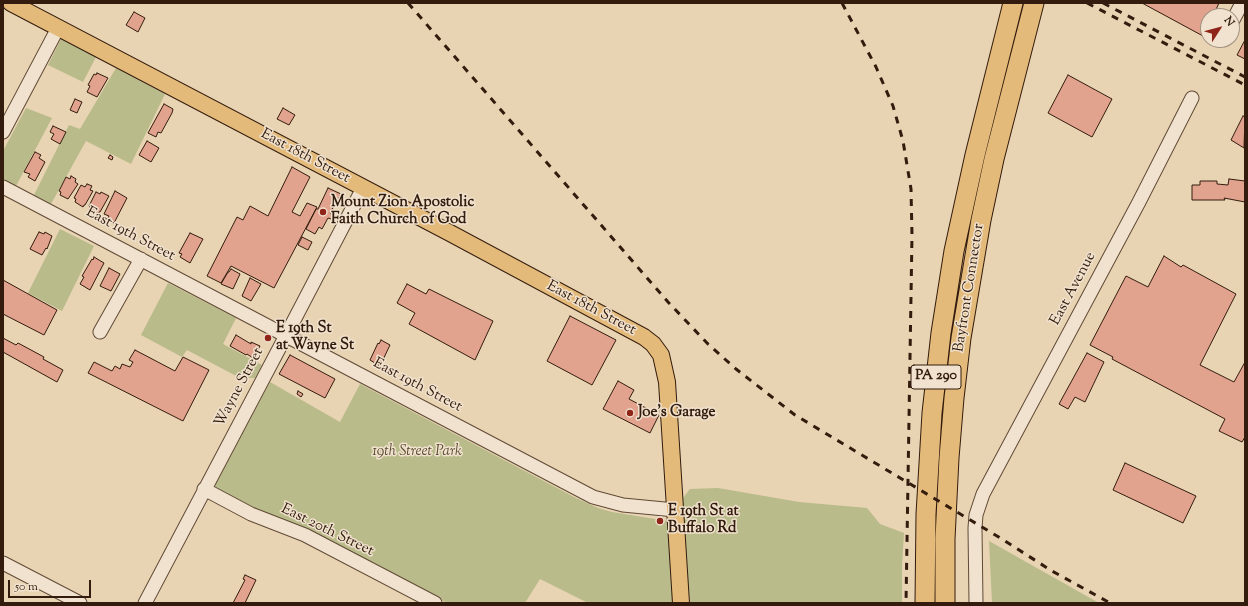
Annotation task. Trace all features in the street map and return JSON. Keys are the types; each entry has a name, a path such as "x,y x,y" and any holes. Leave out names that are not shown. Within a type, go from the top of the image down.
{"highway":[{"name":"Bayfront Connector","path":"925,603 926,506 932,413 940,340 954,251 974,155 1013,3"},
{"name":"Bayfront Connector","path":"945,603 945,539 954,398 961,338 973,259 994,159 1034,3"}],"main road":[{"name":"East 18th Street","path":"11,3 644,337 659,350 666,373 670,404 675,510"},
{"path":"675,510 681,603"}],"street":[{"path":"3,132 58,28"},
{"name":"East Avenue","path":"976,603 975,528 976,515 983,494 1139,202 1192,98"},
{"name":"East 19th Street","path":"3,187 593,497 623,505 675,510"},
{"name":"Wayne Street","path":"145,603 363,188"},
{"path":"100,332 142,259"},
{"name":"East 20th Street","path":"204,489 251,514 305,535 435,603"},
{"path":"3,563 80,603"}],"green space":[{"path":"61,39 96,57 83,82 48,65"},
{"path":"116,68 165,94 131,164 86,141 51,204 34,195 69,125 80,129"},
{"path":"26,108 52,118 16,186 3,179 3,151"},
{"path":"60,229 94,246 62,311 28,293"},
{"path":"168,283 236,318 223,344 262,365 255,378 240,378 187,350 182,357 141,335"},
{"name":"19th Street Park","path":"270,382 340,422 360,384 576,498 598,508 612,512 655,519 663,518 669,524 673,603 588,603 540,579 525,603 447,603 322,536 262,513 217,490 215,485"},
{"path":"718,488 799,502 867,508 880,524 904,533 902,603 689,603 683,498 690,489"},
{"path":"989,541 1099,603 992,603"}],"building":[{"path":"1142,3 1219,3 1217,8 1200,8 1200,34"},
{"path":"134,12 145,18 138,32 126,25"},
{"path":"1245,40 1245,59 1237,55"},
{"path":"97,73 108,78 97,97 87,92 90,86 88,85 94,74 96,75"},
{"path":"1068,75 1112,99 1092,137 1048,113"},
{"path":"75,99 82,102 77,113 70,110"},
{"path":"164,104 173,109 161,133 158,132 156,137 148,133"},
{"path":"283,108 295,115 289,125 277,119"},
{"path":"1243,116 1245,117 1244,148 1231,140"},
{"path":"53,126 66,132 60,144 51,139 54,134 50,132"},
{"path":"147,141 159,148 151,162 139,155"},
{"path":"35,152 41,155 39,158 45,162 35,181 28,177 30,174 24,172"},
{"path":"110,155 113,157 112,160 108,158"},
{"path":"292,167 310,177 292,212 300,216 307,203 317,207 274,288 231,266 221,283 207,276 237,217 243,220 250,206 268,216"},
{"path":"71,176 76,179 75,182 78,184 68,199 60,195 61,192 59,191 66,177 70,179"},
{"path":"1229,179 1245,181 1245,202 1224,198 1225,200 1192,200 1192,185 1200,185 1200,181 1217,181 1217,184 1228,185"},
{"path":"87,184 92,186 90,190 93,191 83,207 75,202 76,199 74,198 81,185 85,187"},
{"path":"328,188 341,194 330,213 334,214 331,219 328,218 322,229 319,227 315,234 306,229"},
{"path":"115,191 127,198 114,223 107,219 109,216 104,214"},
{"path":"96,192 100,194 101,192 109,196 98,214 89,210 89,206"},
{"path":"39,232 44,234 45,232 52,236 47,249 46,248 42,255 30,249"},
{"path":"190,233 203,239 190,263 180,257 182,254 179,253"},
{"path":"302,237 312,242 308,250 298,245"},
{"path":"1164,256 1181,267 1183,265 1236,294 1200,365 1234,382 1245,362 1245,437 1242,442 1219,431 1225,419 1112,359 1113,357 1090,345 1126,276 1148,287"},
{"path":"94,257 104,263 90,290 80,284 84,277 82,276"},
{"path":"109,268 120,274 111,291 100,286"},
{"path":"231,269 240,274 233,289 221,284"},
{"path":"250,278 261,284 251,301 242,296"},
{"path":"3,280 57,310 44,335 3,314"},
{"path":"407,284 426,294 429,289 493,321 475,360 409,324 415,313 397,303"},
{"path":"570,316 616,340 592,385 547,361"},
{"path":"236,335 251,344 251,342 260,346 253,358 230,346"},
{"path":"3,338 16,345 18,343 44,357 43,359 63,370 57,382 3,352"},
{"path":"381,340 390,345 380,366 370,360"},
{"path":"135,350 175,371 183,357 209,370 183,421 88,373 94,362 112,371 115,366 120,369 122,364 130,367 133,362 129,360"},
{"path":"1087,353 1104,362 1085,402 1075,397 1068,409 1059,404"},
{"path":"290,355 335,379 325,398 279,374"},
{"path":"618,381 634,390 629,399 659,415 650,433 603,409"},
{"path":"298,391 303,394 301,397 297,394"},
{"path":"1125,463 1196,496 1183,523 1113,490"},
{"path":"245,575 256,580 245,603 233,603 245,580 243,579"}],"railway":[{"path":"408,3 668,302 708,344 736,369 795,415 997,536 1052,571 1110,603"},
{"path":"842,3 876,67 893,106 903,141 911,189 912,235 906,603"},
{"path":"1087,3 1245,85"},
{"path":"1103,3 1245,77"}],"place":[{"name":"Mount Zion Apostolic Faith Church of God","path":"323,212"},
{"name":"E 19th St at Wayne St","path":"268,338"},
{"name":"Joe's Garage","path":"630,413"},
{"name":"E 19th St at Buffalo Rd","path":"660,521"}]}
